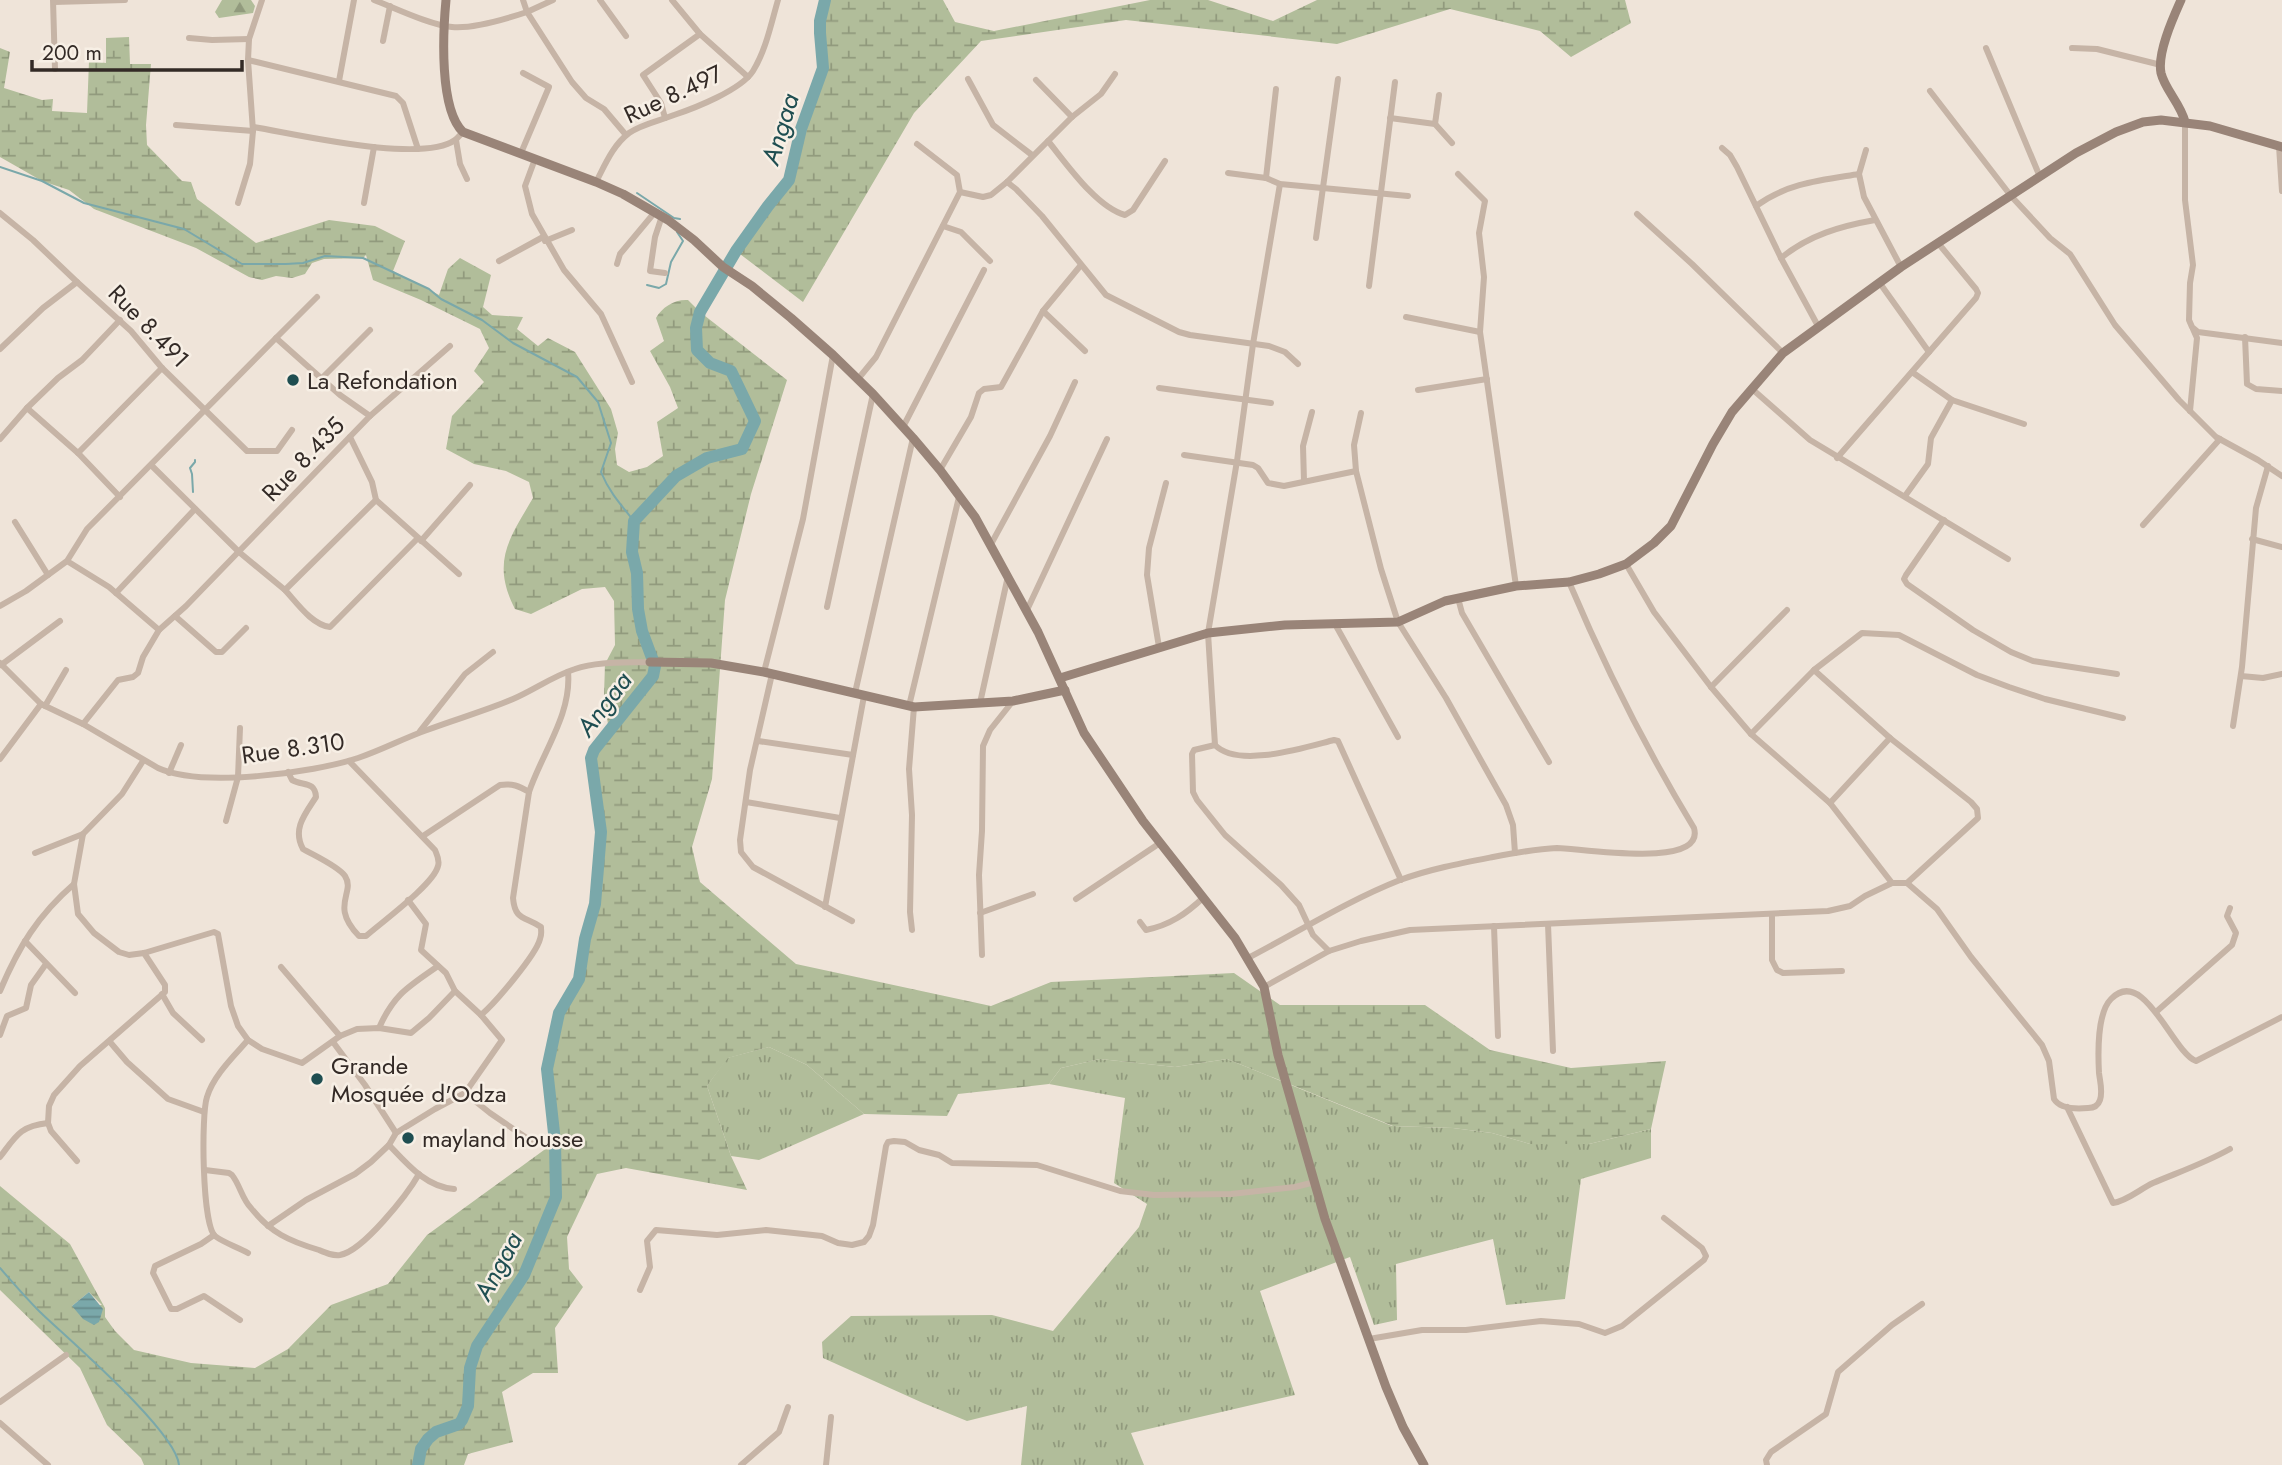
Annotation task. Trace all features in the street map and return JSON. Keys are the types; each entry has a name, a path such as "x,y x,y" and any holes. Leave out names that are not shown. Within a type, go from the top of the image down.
{"street":[{"path":"55,69 54,1 125,0"},
{"path":"238,204 250,164 253,129 249,38 262,0"},
{"path":"339,81 354,0"},
{"path":"374,0 444,26 457,27 501,20 553,0"},
{"path":"446,0 444,62 453,119 463,132 623,194 659,214 694,240 733,275 752,286 858,379 940,470 975,517 1027,610 1084,733 1160,843 1227,927 1264,987 1279,1055 1336,1250 1403,1427 1424,1465"},
{"path":"523,0 527,12 577,87 586,98 604,109 626,135"},
{"path":"600,0 626,36"},
{"path":"672,0 699,34 748,77"},
{"name":"Rue 8.497","path":"596,182 613,149 636,128 736,87 748,77 764,50 778,0"},
{"path":"2181,0 2167,32 2161,74 2185,122 2185,200 2192,252 2189,320 2197,338 2190,411"},
{"path":"383,41 390,6"},
{"path":"665,118 662,103 644,78 644,72 699,34"},
{"path":"189,38 249,38"},
{"path":"1986,48 2040,177"},
{"path":"2072,48 2097,49 2161,65"},
{"path":"248,60 339,81 400,99 418,149"},
{"path":"521,153 549,87 523,73"},
{"path":"960,192 987,196 1007,183 1072,117 1101,94 1115,74"},
{"path":"968,79 993,125 1032,155"},
{"path":"1316,237 1338,79"},
{"path":"1036,80 1072,117"},
{"path":"1369,286 1395,82"},
{"path":"1266,178 1276,89"},
{"path":"1930,91 2011,196 2050,238 2070,254 2115,325 2190,411 2220,439 2282,476"},
{"path":"1435,124 1439,95"},
{"path":"1390,118 1435,124 1452,143"},
{"path":"1060,678 1209,633 1285,625 1398,622 1445,601 1516,586 1569,582 1626,564 1671,526 1732,412 1783,353 1901,267 2076,153 2116,132 2143,122 2185,122 2210,126 2280,146 2282,191"},
{"path":"176,125 253,129 374,147 418,149 456,140 463,132"},
{"path":"456,140 460,164 467,179"},
{"path":"1048,141 1108,208 1125,215 1133,210 1165,161"},
{"path":"858,379 876,357 960,192 957,175 917,144"},
{"path":"363,203 374,147"},
{"path":"1722,148 1730,155 1818,326"},
{"path":"1866,150 1859,174 1864,197 1901,267"},
{"path":"535,159 525,186 532,214 564,270 601,313 632,382"},
{"path":"1228,173 1266,178 1280,184 1408,196"},
{"path":"1458,174 1485,201 1479,233 1484,277 1480,332 1516,586"},
{"path":"1756,206 1771,194 1803,183 1859,174"},
{"path":"1007,183 1042,216 1106,295 1179,332 1277,349 1298,364"},
{"path":"1215,746 1209,633 1280,184"},
{"path":"0,213 77,282"},
{"path":"617,264 620,254 659,214"},
{"path":"659,214 650,271 665,273"},
{"path":"1637,214 1783,353"},
{"path":"1781,258 1794,247 1821,234 1875,220"},
{"path":"943,226 961,232 990,261"},
{"path":"499,261 545,239 572,230"},
{"path":"1837,458 1976,299 1978,293 1938,243"},
{"path":"940,470 971,416 979,393 984,389 1001,387 1043,311 1081,265"},
{"path":"903,427 984,270"},
{"name":"Rue 8.491","path":"0,349 43,308 77,282 120,320 162,368 247,451 277,451 292,430"},
{"path":"1879,282 1929,352"},
{"path":"0,606 67,561 87,529 317,297"},
{"path":"1043,311 1085,351"},
{"path":"1406,317 1480,332"},
{"path":"0,439 27,408 58,378 82,360 120,320"},
{"path":"2192,327 2198,332 2282,343"},
{"path":"321,379 370,330"},
{"path":"2245,337 2247,384 2256,388 2282,391"},
{"name":"Rue 8.435","path":"159,630 176,616 370,416 321,379 276,338"},
{"path":"370,416 450,346"},
{"path":"833,355 803,519 768,673 740,840 744,859 753,867 852,921"},
{"path":"78,453 162,368"},
{"path":"1912,372 1952,400 2024,424"},
{"path":"1418,390 1487,379"},
{"path":"990,546 1050,436 1075,382"},
{"path":"1159,388 1272,404"},
{"path":"1751,388 1810,440 1837,458 2008,559"},
{"path":"827,607 873,394"},
{"path":"1905,496 1928,464 1931,438 1952,400"},
{"path":"27,408 78,453 120,497"},
{"path":"1304,481 1303,446 1312,412"},
{"path":"1361,413 1354,445 1356,471 1381,569 1398,622 1446,698 1506,805 1513,825 1515,853"},
{"path":"350,437 372,482 376,500 458,575"},
{"path":"825,907 853,755 860,694 912,438"},
{"path":"1027,610 1107,439"},
{"path":"2143,525 2220,439"},
{"path":"1184,455 1237,461 1258,468 1268,482 1284,486 1356,471"},
{"path":"151,465 239,552 285,590 312,617 331,627 420,540 470,485"},
{"path":"2233,726 2250,588 2252,539 2258,499 2268,466"},
{"path":"1159,647 1147,575 1149,548 1166,483"},
{"path":"912,930 912,815 909,769 912,706 959,497"},
{"path":"285,590 376,500"},
{"path":"116,593 195,509"},
{"path":"1944,520 1906,575 1904,579 1907,584 1973,630 2011,652 2033,661 2117,674"},
{"path":"15,522 48,575"},
{"path":"2252,539 2282,547"},
{"path":"67,561 116,593 159,630 143,657 138,673 134,677 118,680 83,724"},
{"path":"1626,564 1654,612 1711,687 1751,734 1830,803 1892,883"},
{"path":"980,703 1008,576"},
{"path":"1248,958 1342,907 1401,880 1461,863 1555,848 1650,854 1670,853 1690,846 1696,835 1633,721 1569,582"},
{"path":"1458,598 1462,613 1549,762"},
{"path":"1711,687 1787,610"},
{"path":"176,616 216,652 222,652 246,628"},
{"path":"1,664 60,621"},
{"path":"1335,624 1398,737"},
{"path":"1751,734 1814,670 1862,633 1899,635 1977,675 2009,687 2045,699 2123,718"},
{"path":"419,733 465,674 493,652"},
{"path":"650,662 711,663 768,673 912,706 1013,701 1065,690"},
{"name":"Rue 8.310","path":"1,664 43,705 83,724 143,761 169,773 191,777 238,777 330,766 349,761 507,702 568,672 597,665 650,662"},
{"path":"0,758 43,705 66,670"},
{"path":"1814,670 1977,809 1978,818 1907,883"},
{"path":"481,1015 537,947 540,939 541,927 519,917 513,898 529,792 536,769 563,711 568,694 568,672"},
{"path":"2241,676 2263,678 2282,674"},
{"path":"982,955 979,875 983,746 990,730 1013,701"},
{"path":"226,821 238,777 240,729"},
{"path":"1830,803 1890,737"},
{"path":"758,741 853,755"},
{"path":"1329,951 1313,935 1299,905 1281,884 1226,835 1197,800 1194,792 1194,750 1215,746 1230,755 1245,756 1338,741 1401,880"},
{"path":"169,773 181,745"},
{"path":"35,853 83,834 122,794 143,761"},
{"path":"288,772 292,780 308,784 315,789 316,797 304,816 297,835 303,849 343,873 348,884 343,903 349,925 359,936 366,936 431,880 438,867 435,850 349,761"},
{"path":"423,836 500,785 517,785 529,792"},
{"path":"746,802 840,818"},
{"path":"83,834 74,884 78,914 94,933 119,952 129,955 214,932 218,934 230,1006 238,1026 248,1040 284,1058 302,1063 340,1036 357,1029 379,1028 411,1033 455,991"},
{"path":"1076,899 1160,843"},
{"path":"1264,987 1329,951 1409,930 1840,909 1892,883 1907,883 1937,909 1970,957 2042,1045 2049,1061 2056,1104 2090,1108 2096,1107 2100,1101 2100,1035 2106,1005 2119,993 2137,994 2156,1012 2184,1052 2196,1061 2282,1017"},
{"path":"0,991 15,956 41,917 74,884"},
{"path":"980,914 1033,894"},
{"path":"1140,922 1146,930 1162,927 1186,914 1204,897"},
{"path":"268,1226 306,1200 372,1163 396,1133 465,1093 502,1040 481,1015 455,991 446,973 421,950 426,923 408,900"},
{"path":"2156,1012 2232,946 2235,933 2227,916 2230,908"},
{"path":"1772,914 1772,960 1777,970 1842,971"},
{"path":"1548,924 1553,1051"},
{"path":"1494,926 1498,1037"},
{"path":"25,941 75,993"},
{"path":"77,1161 51,1132 48,1123 49,1106 54,1095 80,1066 166,988 144,953"},
{"path":"0,1035 7,1016 26,1008 31,985 46,964"},
{"path":"379,1028 394,999 438,966"},
{"path":"281,967 340,1036"},
{"path":"162,994 173,1013 202,1040"},
{"path":"248,1040 210,1088 204,1112 206,1209 210,1229 214,1235 248,1253"},
{"path":"110,1041 127,1062 168,1099 204,1112"},
{"path":"333,1042 396,1133"},
{"path":"465,1093 531,1141"},
{"path":"2067,1107 2113,1203 2230,1149"},
{"path":"0,1157 18,1133 28,1126 48,1123"},
{"path":"640,1290 650,1267 647,1241 656,1230 717,1235 766,1230 822,1236 838,1243 852,1245 864,1241 873,1225 886,1146 888,1142 894,1141 905,1142 952,1163 1037,1165 1120,1191 1154,1195 1231,1194 1315,1182"},
{"path":"389,1145 419,1174 436,1186 454,1189"},
{"path":"205,1170 232,1175 247,1204 268,1226 290,1241 334,1255 342,1255 380,1225 408,1193 419,1174"},
{"path":"1369,1339 1422,1330 1466,1330 1541,1321 1579,1324 1605,1333 1612,1331 1622,1326 1704,1260 1706,1255 1702,1248 1664,1219"},
{"path":"214,1235 155,1266 153,1273 171,1309 177,1309 204,1296 240,1320"},
{"path":"1767,1465 1766,1460 1771,1452 1826,1415 1839,1372 1892,1325 1922,1304"},
{"path":"0,1402 66,1355"},
{"path":"741,1465 779,1432 788,1407"},
{"path":"826,1465 831,1417"},
{"path":"0,1423 48,1465"}],"green space":[{"path":"222,0 251,0 255,6 253,13 219,18 215,12"},
{"path":"825,0 943,0 955,22 994,31 1150,0 1208,0 1273,21 1317,0 1625,0 1631,23 1571,57 1540,31 1450,9 1337,44 1126,20 981,41 914,113 803,302 736,251 789,180 801,129 823,68 820,33"},
{"path":"129,37 130,64 151,64 147,145 182,181 191,182 197,199 256,243 329,220 375,226 405,241 393,271 439,295 448,269 460,258 491,275 483,307 492,315 523,317 517,329 538,346 548,338 575,352 611,409 618,433 615,449 617,465 629,472 647,467 663,456 657,422 678,408 650,351 664,341 656,318 669,304 688,300 787,380 751,494 725,600 712,779 692,847 700,882 796,964 991,1006 1051,982 1234,973 1280,1005 1425,1005 1490,1050 1571,1068 1666,1061 1651,1129 1589,1144 1530,1144 1492,1133 1453,1128 1393,1126 1227,1059 1175,1067 1100,1059 1061,1068 1049,1084 958,1094 947,1116 864,1114 807,1065 769,1047 728,1058 707,1086 731,1156 747,1190 626,1168 597,1174 567,1237 569,1269 583,1287 555,1328 558,1373 533,1373 502,1392 513,1442 468,1454 464,1465 144,1465 141,1458 107,1425 80,1368 0,1290 0,1186 70,1244 105,1308 105,1317 134,1350 191,1363 255,1368 288,1349 331,1305 388,1284 427,1235 555,1142 547,1069 559,1013 579,979 585,939 595,903 601,832 591,758 609,732 604,695 605,664 615,645 614,601 605,587 582,589 531,614 515,609 504,578 504,564 510,539 533,498 529,482 506,471 474,464 446,449 452,416 484,382 474,371 489,348 480,329 373,280 366,255 363,258 324,259 312,263 305,274 292,278 276,276 262,280 249,277 196,248 94,209 69,190 42,181 0,157 0,48 10,52 4,88 42,100 53,99 52,111 87,113 89,61 106,63 106,38","holes":["89,1292 102,1305 72,1306"]},
{"path":"769,1047 807,1065 864,1114 759,1160 731,1156 707,1086 727,1058"},
{"path":"1100,1059 1175,1067 1227,1059 1392,1126 1453,1128 1492,1133 1530,1144 1589,1144 1651,1129 1651,1158 1581,1179 1565,1299 1506,1305 1493,1239 1396,1264 1397,1320 1374,1325 1350,1257 1260,1291 1295,1395 1131,1433 1144,1465 1021,1465 1027,1406 967,1421 823,1358 822,1342 851,1316 992,1315 1053,1331 1139,1227 1147,1204 1114,1183 1125,1098 1049,1084 1061,1068"}],"water":[{"path":"89,1292 103,1309 99,1322 94,1325 83,1319 72,1306"}],"waterway":[{"name":"Angaa","path":"418,1465 421,1449 428,1439 436,1432 459,1424 462,1420 468,1406 470,1368 477,1346 524,1275 556,1197 555,1142 547,1069 559,1013 579,979 585,939 595,904 601,832 591,758 594,750 653,676 655,666 642,631 638,609 637,573 632,552 634,521 676,476 707,458 742,449 755,421 731,371 710,363 697,350 696,328 700,312 736,251 789,180 801,129 823,68 820,21 825,0"},
{"path":"0,167 42,181 84,203 184,229 242,264 303,263 325,256 363,258 429,289 441,299 482,320 513,343 577,377 598,402 611,443 601,472 634,521"},
{"path":"637,193 674,218 680,219"},
{"path":"647,285 659,288 666,284 671,262 683,241 677,232"},
{"path":"193,492 190,468 195,460"},
{"path":"0,1268 40,1312 141,1409 173,1450 179,1465"}],"place":[{"name":"La Refondation","path":"293,380"},
{"name":"Grande Mosquée d'Odza","path":"317,1079"},
{"name":"mayland housse","path":"408,1138"}]}
